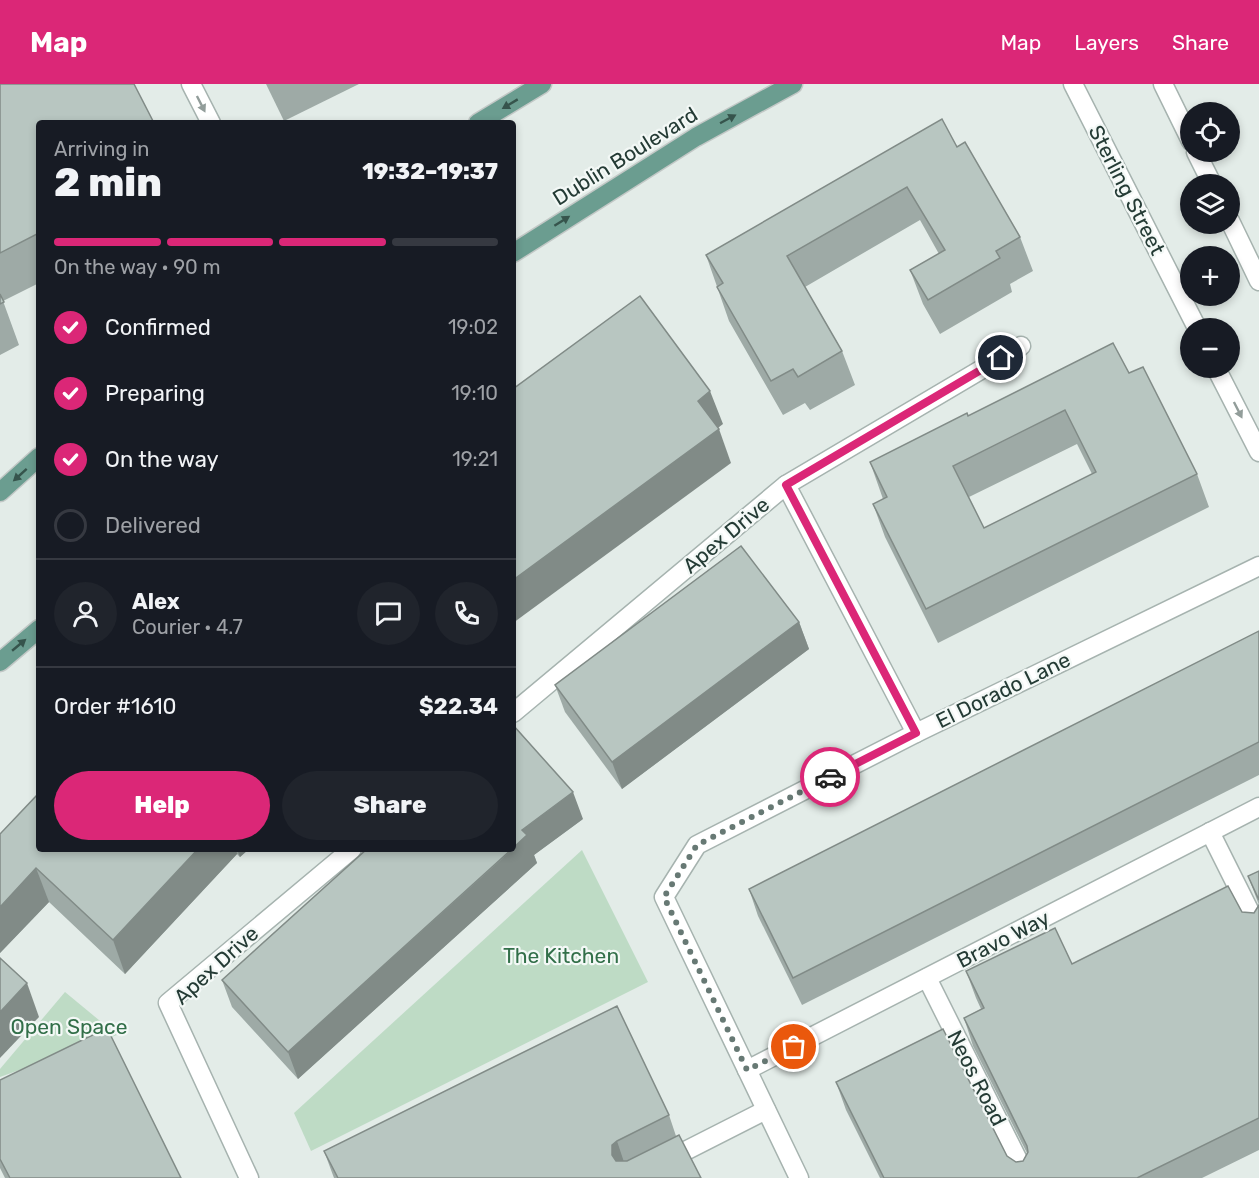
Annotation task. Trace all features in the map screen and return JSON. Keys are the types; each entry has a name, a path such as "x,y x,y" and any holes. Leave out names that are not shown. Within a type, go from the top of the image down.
{"main road":[{"path":"483,120 542,84"},
{"name":"Dublin Boulevard","path":"516,251 696,137 793,84"},
{"path":"0,492 36,460"},
{"path":"0,662 36,631"}],"street":[{"path":"191,84 209,120"},
{"name":"Sterling Street","path":"1073,84 1192,318"},
{"path":"1163,84 1180,119"},
{"path":"1236,234 1259,280"},
{"name":"Apex Drive","path":"516,710 786,485 1021,346"},
{"path":"1221,378 1259,452"},
{"path":"786,485 916,733"},
{"name":"El Dorado Lane","path":"799,1178 664,897 697,845 916,733 1259,566"},
{"name":"Bravo Way","path":"747,1070 1259,807"},
{"path":"1210,832 1259,930"},
{"name":"Apex Drive","path":"249,1178 168,1003 348,852"},
{"name":"Neos Road","path":"927,978 1027,1178"},
{"path":"632,1178 766,1110"}],"green space":[{"name":"The Kitchen","path":"582,850 648,982 311,1151 294,1113"},
{"name":"Open Space","path":"65,992 117,1035 0,1077 0,1069"}],"building":[{"path":"0,84 134,84 152,120 36,120 36,235 0,253"},
{"path":"942,119 957,147 965,142 1020,237 996,251 1000,258 928,300 910,270 945,250 907,187 787,256 842,351 798,377 793,369 771,381 717,287 723,283 706,255"},
{"path":"640,296 710,391 698,401 719,429 516,578 516,387"},
{"path":"1113,343 1129,373 1143,367 1197,474 926,609 873,504 887,497 870,462 967,413 968,416","holes":["1065,410 1096,472 984,528 953,466"]},
{"path":"741,546 799,622 612,762 555,685"},
{"path":"1259,631 1259,742 793,978 749,889"},
{"path":"516,728 573,792 522,830 527,835 516,845"},
{"path":"36,796 36,852 195,852 113,940 36,868 0,907 0,834"},
{"path":"364,852 509,852 288,1052 222,980"},
{"path":"1259,871 1259,900 1248,876"},
{"path":"1228,886 1242,912 1254,913 1259,905 1259,1118 1137,1178 884,1178 836,1082 943,1029 1007,1156 1016,1162 1023,1161 1028,1152 964,1018 984,1008 966,971 1055,928 1072,964"},
{"path":"0,958 27,983 0,1012"},
{"path":"617,1006 669,1115 617,1141 612,1145 612,1155 616,1161 627,1161 679,1135 701,1178 338,1178 324,1151"},
{"path":"107,1028 181,1178 10,1178 0,1159 0,1080"}],"way so far":[{"path":"794,1047 747,1070 664,897 697,845 830,777"}],"route":[{"path":"830,777 916,733 786,485 1001,358"}]}
